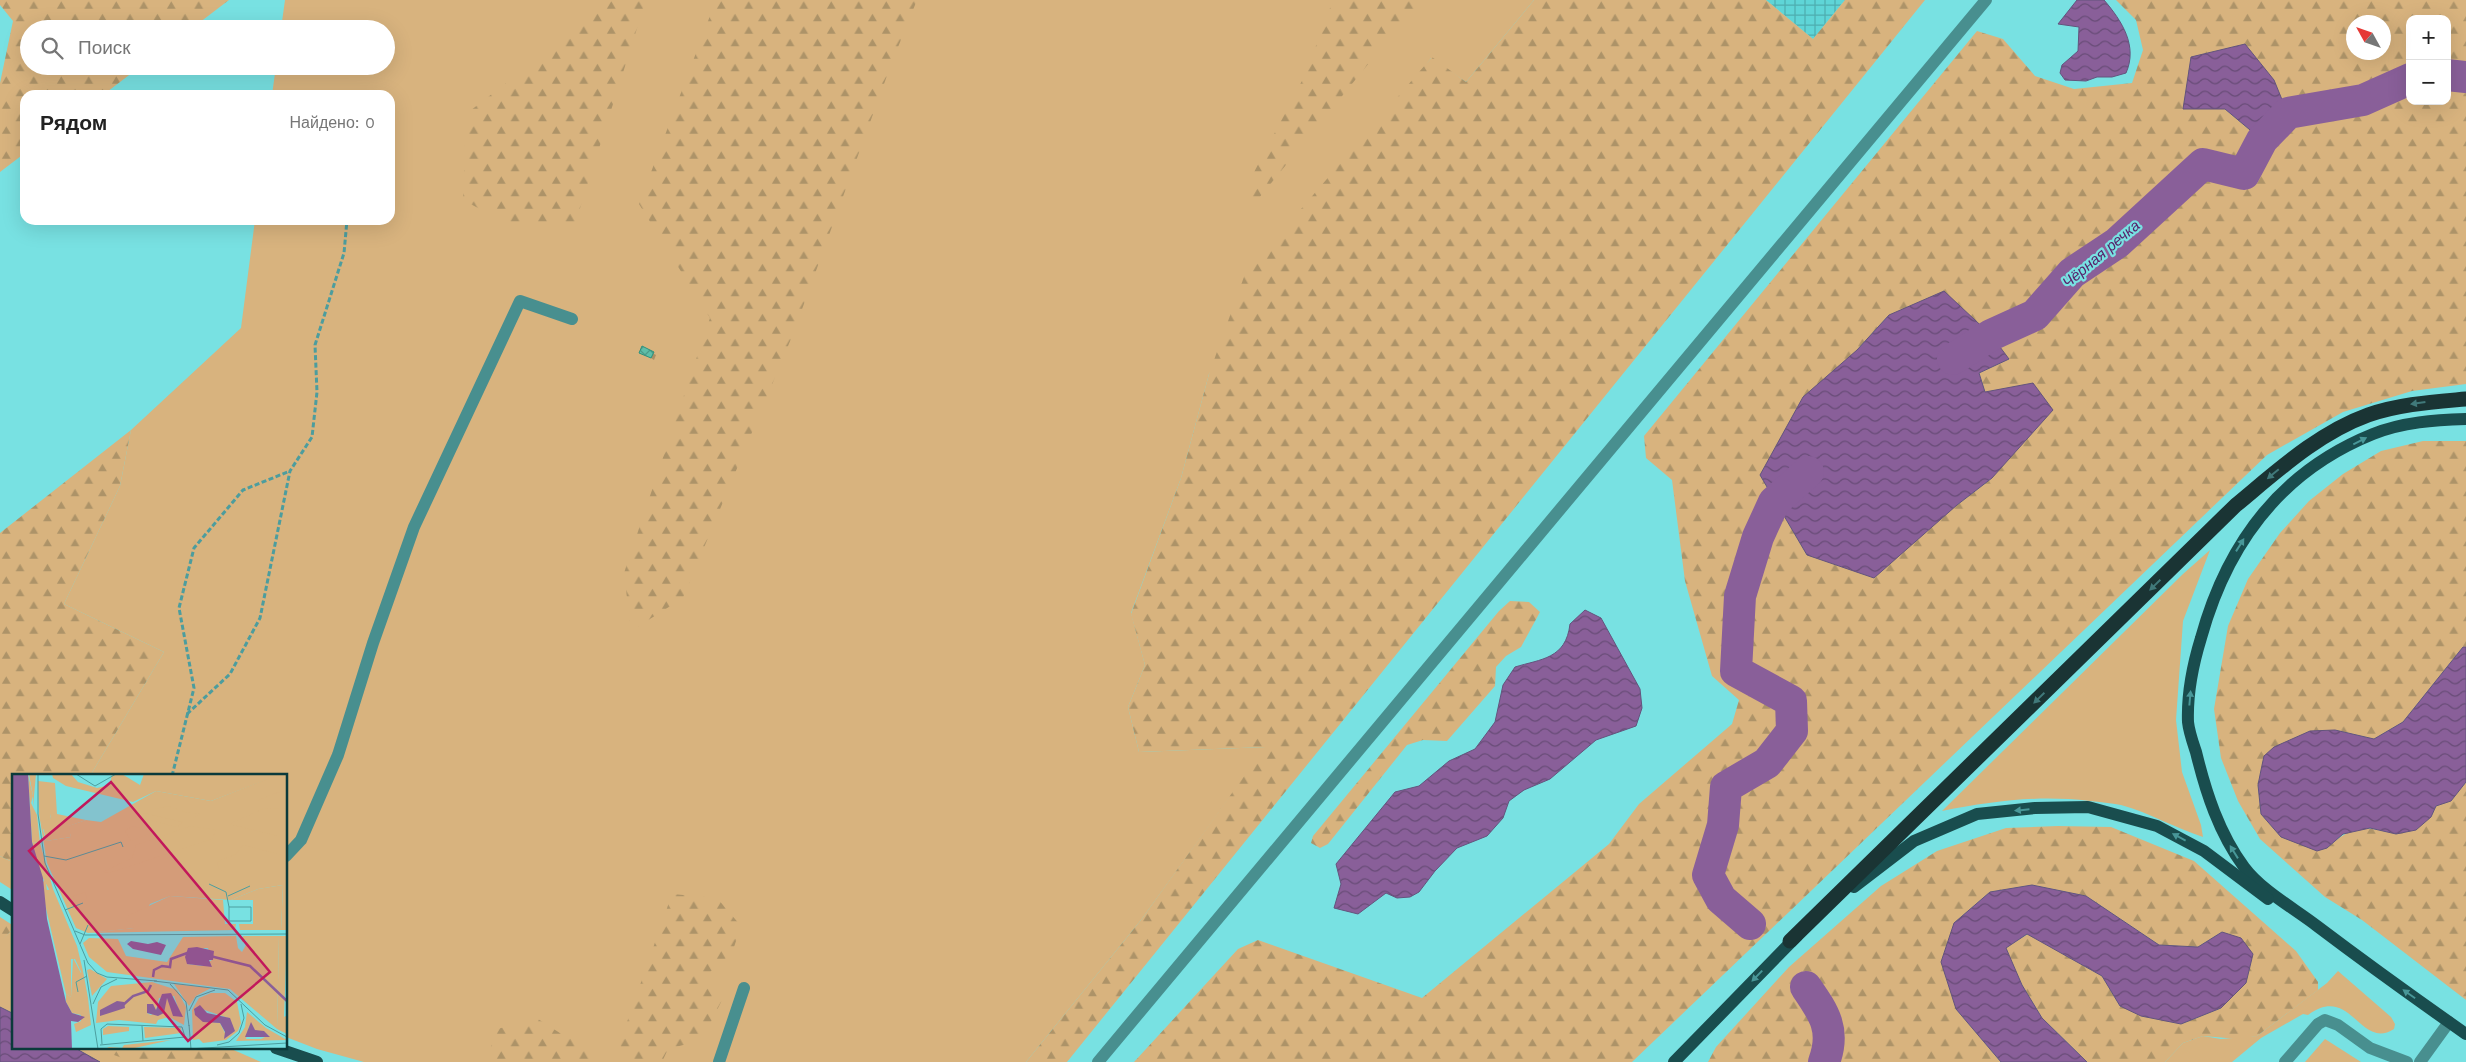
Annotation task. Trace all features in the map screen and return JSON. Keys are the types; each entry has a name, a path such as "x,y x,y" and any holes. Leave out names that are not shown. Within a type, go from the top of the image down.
{"highway":[{"path":"1790,941 2236,505 2282,467 2330,434 2368,415 2413,404 2466,399"}],"main road":[{"path":"2466,419 2424,421 2374,434 2321,461 2274,499 2238,546 2210,605 2193,664 2188,722 2203,782 2221,832 2245,869 2275,895 2363,963 2466,1034"},
{"path":"1674,1062 1790,941 1869,874 1914,841 1977,814 2035,808 2088,807 2157,826 2204,851 2314,934 2363,963"},
{"path":"0,902 12,910"},
{"path":"282,1050 317,1062"}],"street":[{"path":"1098,1062 1979,2"},
{"path":"288,854 301,840 338,754 372,643 414,527 520,301 572,319"},
{"path":"719,1062 744,988"},
{"path":"2285,1062 2318,1024 2326,1020 2338,1025 2370,1048 2407,1062"},
{"path":"2420,1062 2448,1022"}],"path":[{"path":"187,714 230,674 260,618 290,471 312,437 317,392 315,345 344,253 347,225"},
{"path":"172,774 194,688 179,608 194,548 243,490 290,471"}],"shaded area":[{"path":"1766,0 1845,0 1813,39"}],"green space":[{"path":"0,0 229,0 203,20 20,20 20,75 129,75 110,90 20,90 20,157 0,172 0,83 13,21 0,5"},
{"path":"285,0 1534,0 1466,82 1431,58 1209,374 1181,478 1131,613 1145,665 1128,707 1139,752 1266,747 1141,920 1026,1062 364,1062 317,1049 288,1038 288,774 91,774 164,652 64,604 120,486 131,430 241,328 254,225 395,225 395,90 273,90 275,75 395,75 395,20 282,20"},
{"path":"613,0 646,0 575,224 508,224 463,200 466,114"},
{"path":"716,0 917,0 892,62 793,334 683,598 631,631 624,573 710,318 639,204"},
{"path":"1333,0 1426,0 1369,63 1250,209 1252,176 1305,75"},
{"path":"1534,0 1766,0 1813,39 1845,0 1925,0 1067,1062 1026,1062 1141,920 1265,747 1139,752 1128,707 1145,665 1131,614 1181,478 1209,374 1245,274 1432,57 1466,82"},
{"path":"2116,0 2466,0 2466,384 2412,391 2343,412 2267,455 1632,1062 1134,1062 1238,949 1258,940 1422,998 1609,844 1639,804 1732,724 1739,700 1712,676 1685,581 1672,480 1646,458 1644,436 1977,31 2003,39 2035,76 2074,89 2132,83 2143,50 2136,20","holes":["2225,109 2294,129 2262,140","1889,315 2009,359 1979,373 1985,392 1992,478 1957,505 1807,555 1760,475 1857,350"]},
{"path":"131,430 120,486 64,604 164,652 91,774 12,774 12,862 0,856 0,533"},
{"path":"2423,441 2466,441 2466,647 2463,647 2403,722 2374,739 2335,730 2258,785 2261,814 2281,837 2327,848 2344,835 2359,829 2396,834 2431,817 2436,806 2451,800 2466,782 2466,1000 2362,920 2325,897 2260,839 2238,801 2221,758 2214,709 2228,626 2248,579 2280,533 2309,501 2343,474 2381,451"},
{"path":"2210,550 2183,621 2176,720 2182,772 2201,825 2203,837 2132,808 2094,801 2071,799 2016,800 1942,811 2183,574"},
{"path":"1510,601 1529,602 1540,612 1521,647 1506,656 1496,667 1495,686 1447,741 1423,740 1407,745 1328,844 1320,848 1311,843 1313,836 1499,611"},
{"path":"2058,826 2111,827 2194,861 2296,951 2318,982 2318,990 2257,1036 2238,1039 2203,1036 2183,1043 2165,1062 2087,1062 2042,1018 2022,985 2005,948 2028,934 2102,976 2120,1006 2181,1024 2221,1008 2246,983 2222,932 2198,947 2159,945 2086,896 2032,885 1990,892 1954,923 1956,1009 2001,1062 1708,1062 1716,1047 1789,967 1881,886 1937,851 2006,828"},
{"path":"0,856 12,862 12,890 0,882"},
{"path":"672,894 717,898 741,926 732,953 709,973 722,1000 702,1040 668,1049 662,1062 623,1062 620,1042"},
{"path":"0,917 12,925 12,931 0,942"},
{"path":"12,931 12,1013 0,1007 0,941"},
{"path":"2338,971 2391,1017 2395,1024 2394,1029 2382,1033 2372,1032 2345,1011 2335,1007 2323,1007 2308,1015 2303,1014 2261,1038 2232,1062 2165,1062 2183,1043 2203,1036 2221,1039 2257,1036 2327,983"},
{"path":"538,1019 563,1035 577,1039 596,1062 494,1062 490,1057 493,1030"},
{"path":"2325,1039 2361,1062 2305,1062"},
{"path":"79,1050 234,1050 261,1062 100,1062"},
{"path":"87,1050 221,1050 244,1062 185,1062 181,1059 133,1062 114,1055"}],"water":[{"path":"2077,0 2104,0 2117,16 2129,44 2129,63 2126,73 2112,77 2097,77 2086,81 2065,80 2060,73 2062,65 2078,51 2079,27 2058,24"},
{"path":"2245,44 2274,80 2294,129 2262,140 2225,109 2183,109 2191,57"},
{"path":"1944,291 1991,335 2009,359 1979,373 1985,392 2033,383 2053,410 1992,478 1957,505 1874,578 1807,555 1760,475 1803,397 1857,350 1889,315"},
{"path":"1585,610 1601,618 1640,689 1642,708 1636,726 1596,740 1550,779 1524,790 1509,801 1503,818 1487,836 1457,848 1435,871 1419,892 1410,897 1397,898 1386,893 1358,914 1334,908 1341,884 1336,864 1395,792 1419,786 1449,761 1475,749 1495,722 1503,685 1515,667 1543,659 1558,651 1568,636 1570,624"},
{"path":"2463,647 2466,647 2466,782 2451,801 2436,806 2431,817 2416,830 2396,834 2370,828 2343,834 2327,848 2317,851 2281,837 2261,814 2258,785 2264,756 2274,747 2310,731 2335,730 2374,739 2403,722"},
{"path":"2032,885 2086,896 2159,945 2198,947 2222,932 2241,938 2253,954 2246,983 2221,1008 2181,1024 2141,1016 2120,1006 2102,976 2027,934 2006,948 2022,985 2042,1018 2087,1062 2001,1062 1956,1009 1941,962 1954,923 1990,892"},
{"path":"0,1007 12,1013 12,1050 79,1050 100,1062 0,1062"}],"building":[{"path":"642,346 654,352 651,358 639,353"}],"waterway":[{"name":"Чёрная речка","path":"2451,75 2466,77"},
{"name":"Чёрная речка","path":"1953,359 1991,335 2035,315 2072,273 2117,243 2203,164 2244,174 2262,140 2288,113 2363,100 2406,81"},
{"path":"1750,924 1721,899 1708,875 1723,825 1726,787 1767,763 1792,731 1791,701 1736,671 1740,596 1758,537 1774,502 1808,472"},
{"path":"1806,987 1826,1022 1829,1040 1824,1062"}]}
